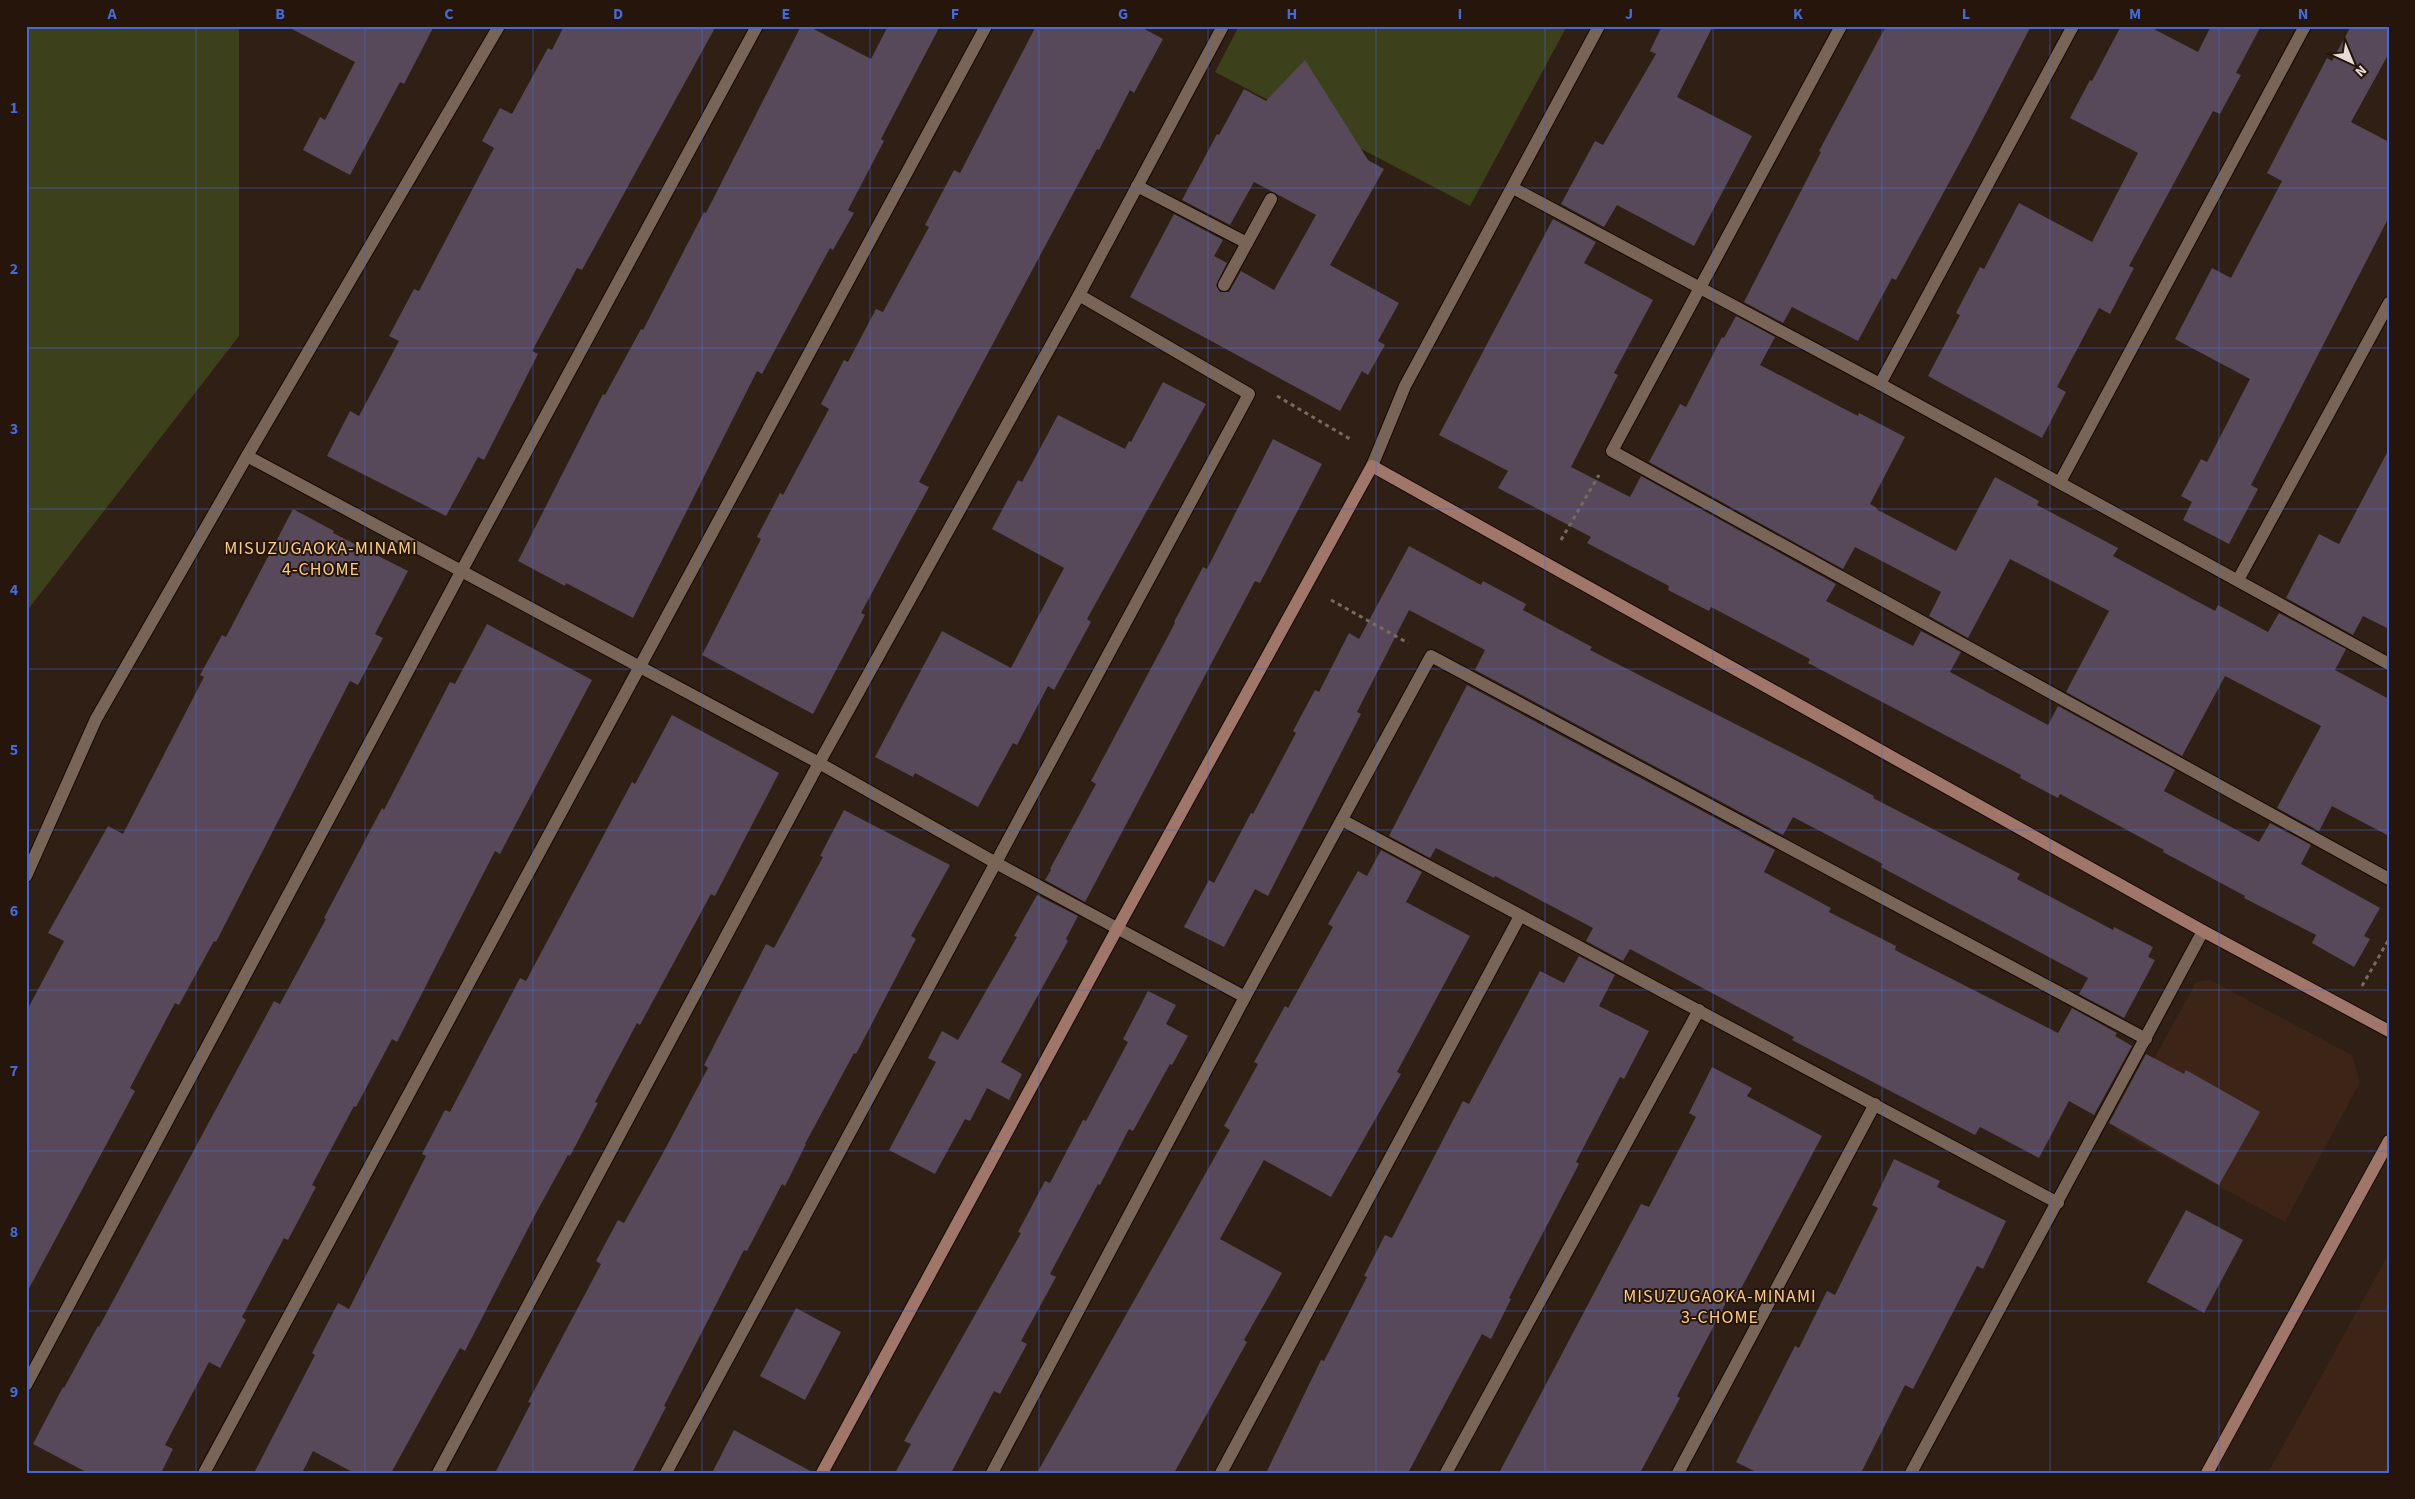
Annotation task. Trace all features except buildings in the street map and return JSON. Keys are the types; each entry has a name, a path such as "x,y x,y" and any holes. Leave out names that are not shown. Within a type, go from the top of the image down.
{"street":[{"path":"26,876 96,719 247,456 499,26"},
{"path":"26,1384 462,570 757,26"},
{"path":"204,1473 641,668 986,26"},
{"path":"438,1473 819,763 1079,295 1223,26"},
{"path":"822,1473 1117,929 1372,466 1405,386 1599,26"},
{"path":"1842,26 1612,451 2389,879"},
{"path":"1880,384 2073,26"},
{"path":"2060,482 2305,26"},
{"path":"1137,186 1247,242"},
{"path":"1513,188 1880,384 2389,664"},
{"path":"1224,284 1271,199"},
{"path":"666,1473 1249,394 1079,295"},
{"path":"2238,580 2389,303"},
{"path":"247,456 819,763 1117,929 1245,996"},
{"path":"1372,466 2203,931 2389,1031"},
{"path":"992,1473 1245,996 1431,656 2146,1039"},
{"path":"1342,820 2058,1203"},
{"path":"1221,1473 1520,916"},
{"path":"1911,1473 2203,931"},
{"path":"1446,1473 1699,1010"},
{"path":"1678,1473 1875,1104"},
{"path":"2207,1473 2389,1141"}],"path":[{"path":"1249,394 1271,393 1350,439"},
{"path":"1562,540 1612,451"},
{"path":"1330,600 1431,656"},
{"path":"2362,986 2389,939"}],"shaded area":[{"path":"2210,980 2352,1055 2360,1082 2285,1222 2115,1130 2196,982"},
{"path":"2389,1253 2389,1473 2268,1473"}],"green space":[{"path":"26,26 239,26 239,336 26,612"},
{"path":"1239,26 1567,26 1470,206 1215,72"}],"district":[{"name":"MISUZUGAOKA-MINAMI 4-CHOME","path":"321,558"},
{"name":"MISUZUGAOKA-MINAMI 3-CHOME","path":"1720,1306"}]}
